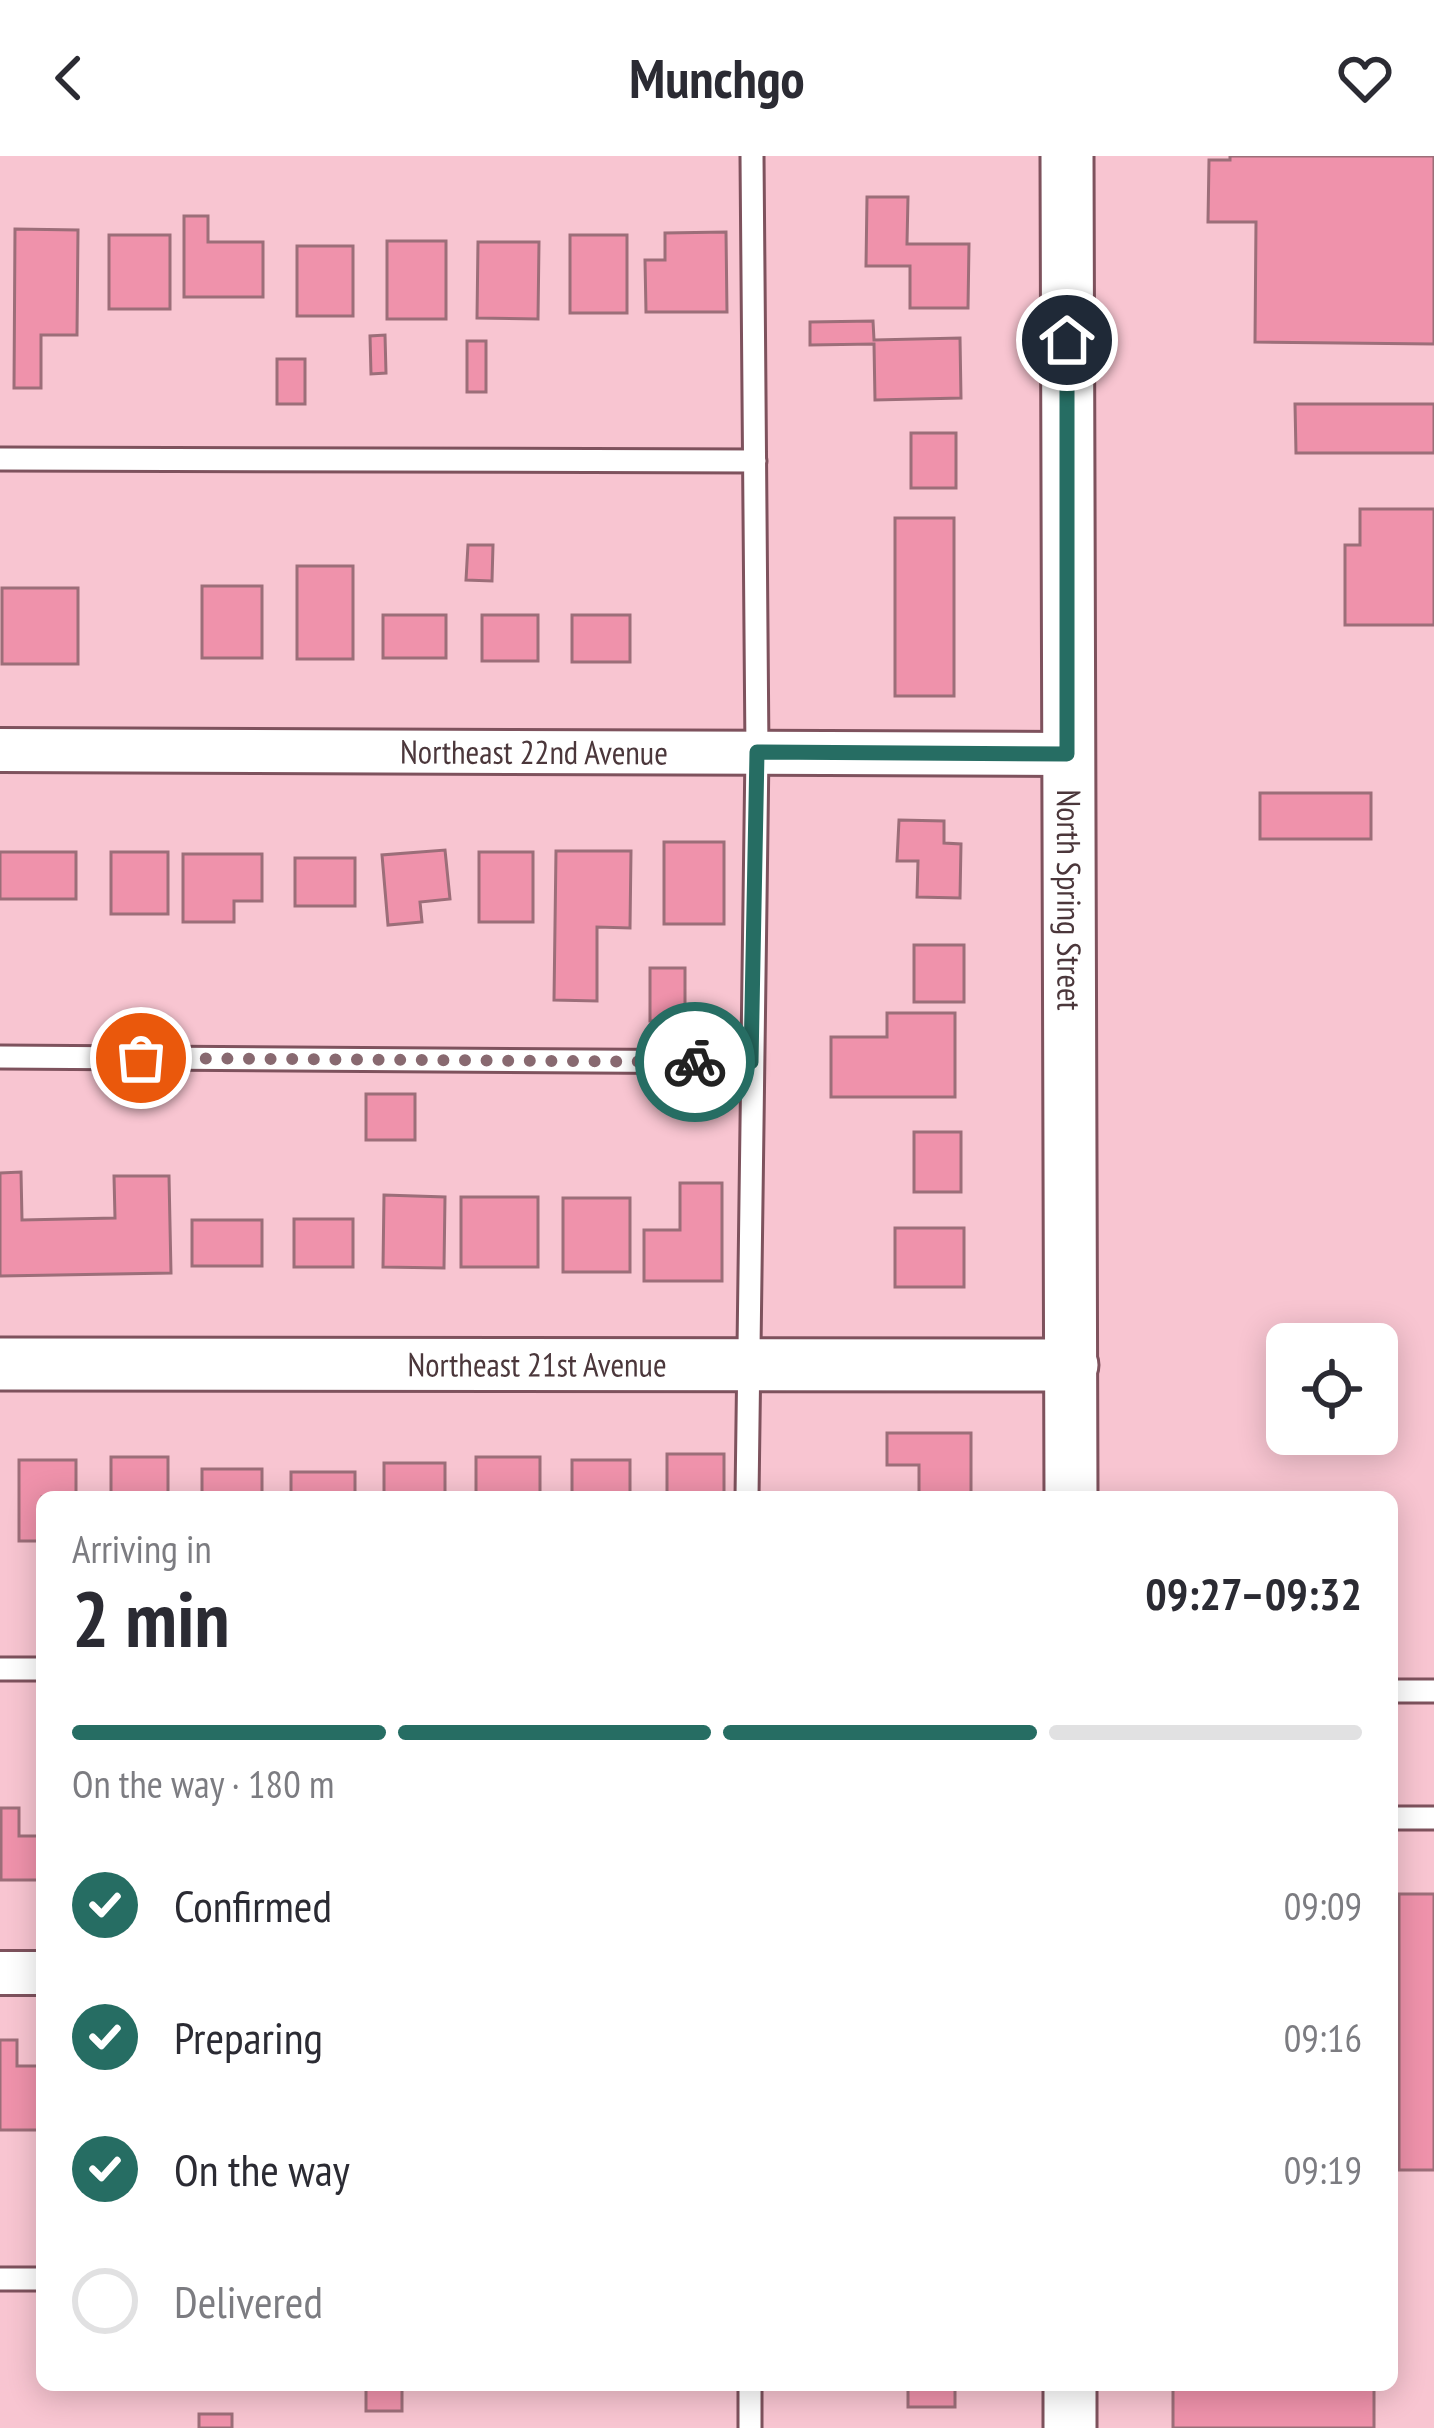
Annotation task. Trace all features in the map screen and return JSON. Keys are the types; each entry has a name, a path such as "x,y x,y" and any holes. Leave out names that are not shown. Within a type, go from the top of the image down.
{"street":[{"name":"North Spring Street","path":"1067,156 1071,1491"},
{"name":"Northeast 22nd Avenue","path":"0,750 1067,754"},
{"name":"Northeast 21st Avenue","path":"0,1364 1072,1365"},
{"path":"0,1973 36,1973"},
{"path":"1070,2391 1070,2428"}],"lane":[{"path":"747,1491 757,752 752,156"},
{"path":"0,458 754,461"},
{"path":"0,1057 751,1062"},
{"path":"0,1669 36,1669"},
{"path":"1398,1691 1434,1691"},
{"path":"1398,1818 1434,1818"},
{"path":"0,2279 36,2279"},
{"path":"750,2391 750,2428"}],"building":[{"path":"1230,156 1434,156 1434,344 1255,342 1256,222 1208,222 1209,160 1230,160"},
{"path":"867,197 908,197 907,244 969,244 968,308 910,308 910,266 866,266"},
{"path":"184,216 208,216 208,242 263,242 263,297 184,297"},
{"path":"15,229 78,230 77,335 41,335 41,388 14,388"},
{"path":"726,232 727,312 646,312 645,260 665,260 665,233"},
{"path":"109,235 170,235 170,309 109,309"},
{"path":"570,235 627,235 627,313 570,313"},
{"path":"387,241 446,241 446,319 387,319"},
{"path":"478,242 539,242 538,319 477,318"},
{"path":"297,246 353,246 353,316 297,316"},
{"path":"873,321 874,340 960,338 961,398 875,400 874,344 810,345 810,322"},
{"path":"385,335 386,373 371,374 370,336"},
{"path":"467,341 486,341 486,392 467,392"},
{"path":"277,359 305,359 305,404 277,404"},
{"path":"1295,404 1434,404 1434,453 1296,453"},
{"path":"911,433 956,433 956,488 911,488"},
{"path":"1360,509 1434,509 1434,625 1345,625 1345,545 1360,545"},
{"path":"895,518 954,518 954,696 895,696"},
{"path":"468,545 493,545 492,581 466,580"},
{"path":"297,566 353,566 353,659 297,659"},
{"path":"202,586 262,586 262,658 202,658"},
{"path":"2,588 78,588 78,664 2,664"},
{"path":"383,615 446,615 446,658 383,658"},
{"path":"482,615 538,615 538,661 482,661"},
{"path":"572,615 630,615 630,662 572,662"},
{"path":"1260,793 1371,793 1371,839 1260,839"},
{"path":"899,820 944,821 944,843 961,844 960,898 917,897 918,861 897,861"},
{"path":"664,842 724,842 724,924 664,924"},
{"path":"445,850 450,899 420,902 422,922 388,925 382,855"},
{"path":"556,851 631,851 630,928 597,927 597,1001 554,1000"},
{"path":"0,852 76,852 76,899 0,899"},
{"path":"111,852 168,852 168,914 111,914"},
{"path":"479,852 533,852 533,922 479,922"},
{"path":"183,854 262,854 262,901 234,901 234,922 183,922"},
{"path":"295,858 355,858 355,906 295,906"},
{"path":"914,945 964,945 964,1002 914,1002"},
{"path":"650,968 685,968 685,1021 650,1021"},
{"path":"887,1013 955,1013 955,1097 831,1097 831,1037 887,1037"},
{"path":"366,1094 415,1094 415,1140 366,1140"},
{"path":"914,1132 961,1132 961,1192 914,1192"},
{"path":"21,1172 22,1220 115,1218 114,1176 169,1176 171,1273 0,1276 0,1173"},
{"path":"680,1183 722,1183 722,1281 644,1281 644,1230 680,1230"},
{"path":"384,1195 445,1197 444,1268 383,1267"},
{"path":"461,1197 538,1197 538,1267 461,1267"},
{"path":"563,1198 630,1198 630,1272 563,1272"},
{"path":"294,1219 353,1219 353,1267 294,1267"},
{"path":"192,1220 262,1220 262,1266 192,1266"},
{"path":"895,1228 964,1228 964,1287 895,1287"},
{"path":"887,1433 971,1433 971,1491 919,1491 919,1465 887,1465"},
{"path":"667,1454 724,1454 724,1491 667,1491"},
{"path":"111,1457 168,1457 168,1491 111,1491"},
{"path":"476,1457 540,1457 540,1491 476,1491"},
{"path":"19,1460 76,1460 76,1491 36,1491 36,1541 19,1541"},
{"path":"572,1460 630,1460 630,1491 572,1491"},
{"path":"384,1463 445,1463 445,1491 384,1491"},
{"path":"202,1469 262,1469 262,1491 202,1491"},
{"path":"291,1472 355,1472 355,1491 291,1491"},
{"path":"1,1808 19,1808 19,1836 36,1836 36,1880 1,1880"},
{"path":"1399,1894 1434,1894 1434,2170 1399,2170"},
{"path":"0,2040 17,2040 17,2066 36,2066 36,2130 0,2130"},
{"path":"366,2391 402,2391 402,2411 366,2411"},
{"path":"908,2391 955,2391 955,2407 908,2407"},
{"path":"1173,2391 1374,2391 1374,2428 1173,2428"},
{"path":"199,2414 232,2414 232,2428 199,2428"}],"way so far":[{"path":"141,1058 695,1062"}],"route":[{"path":"695,1062 751,1062 757,752 1067,754 1067,340"}]}
